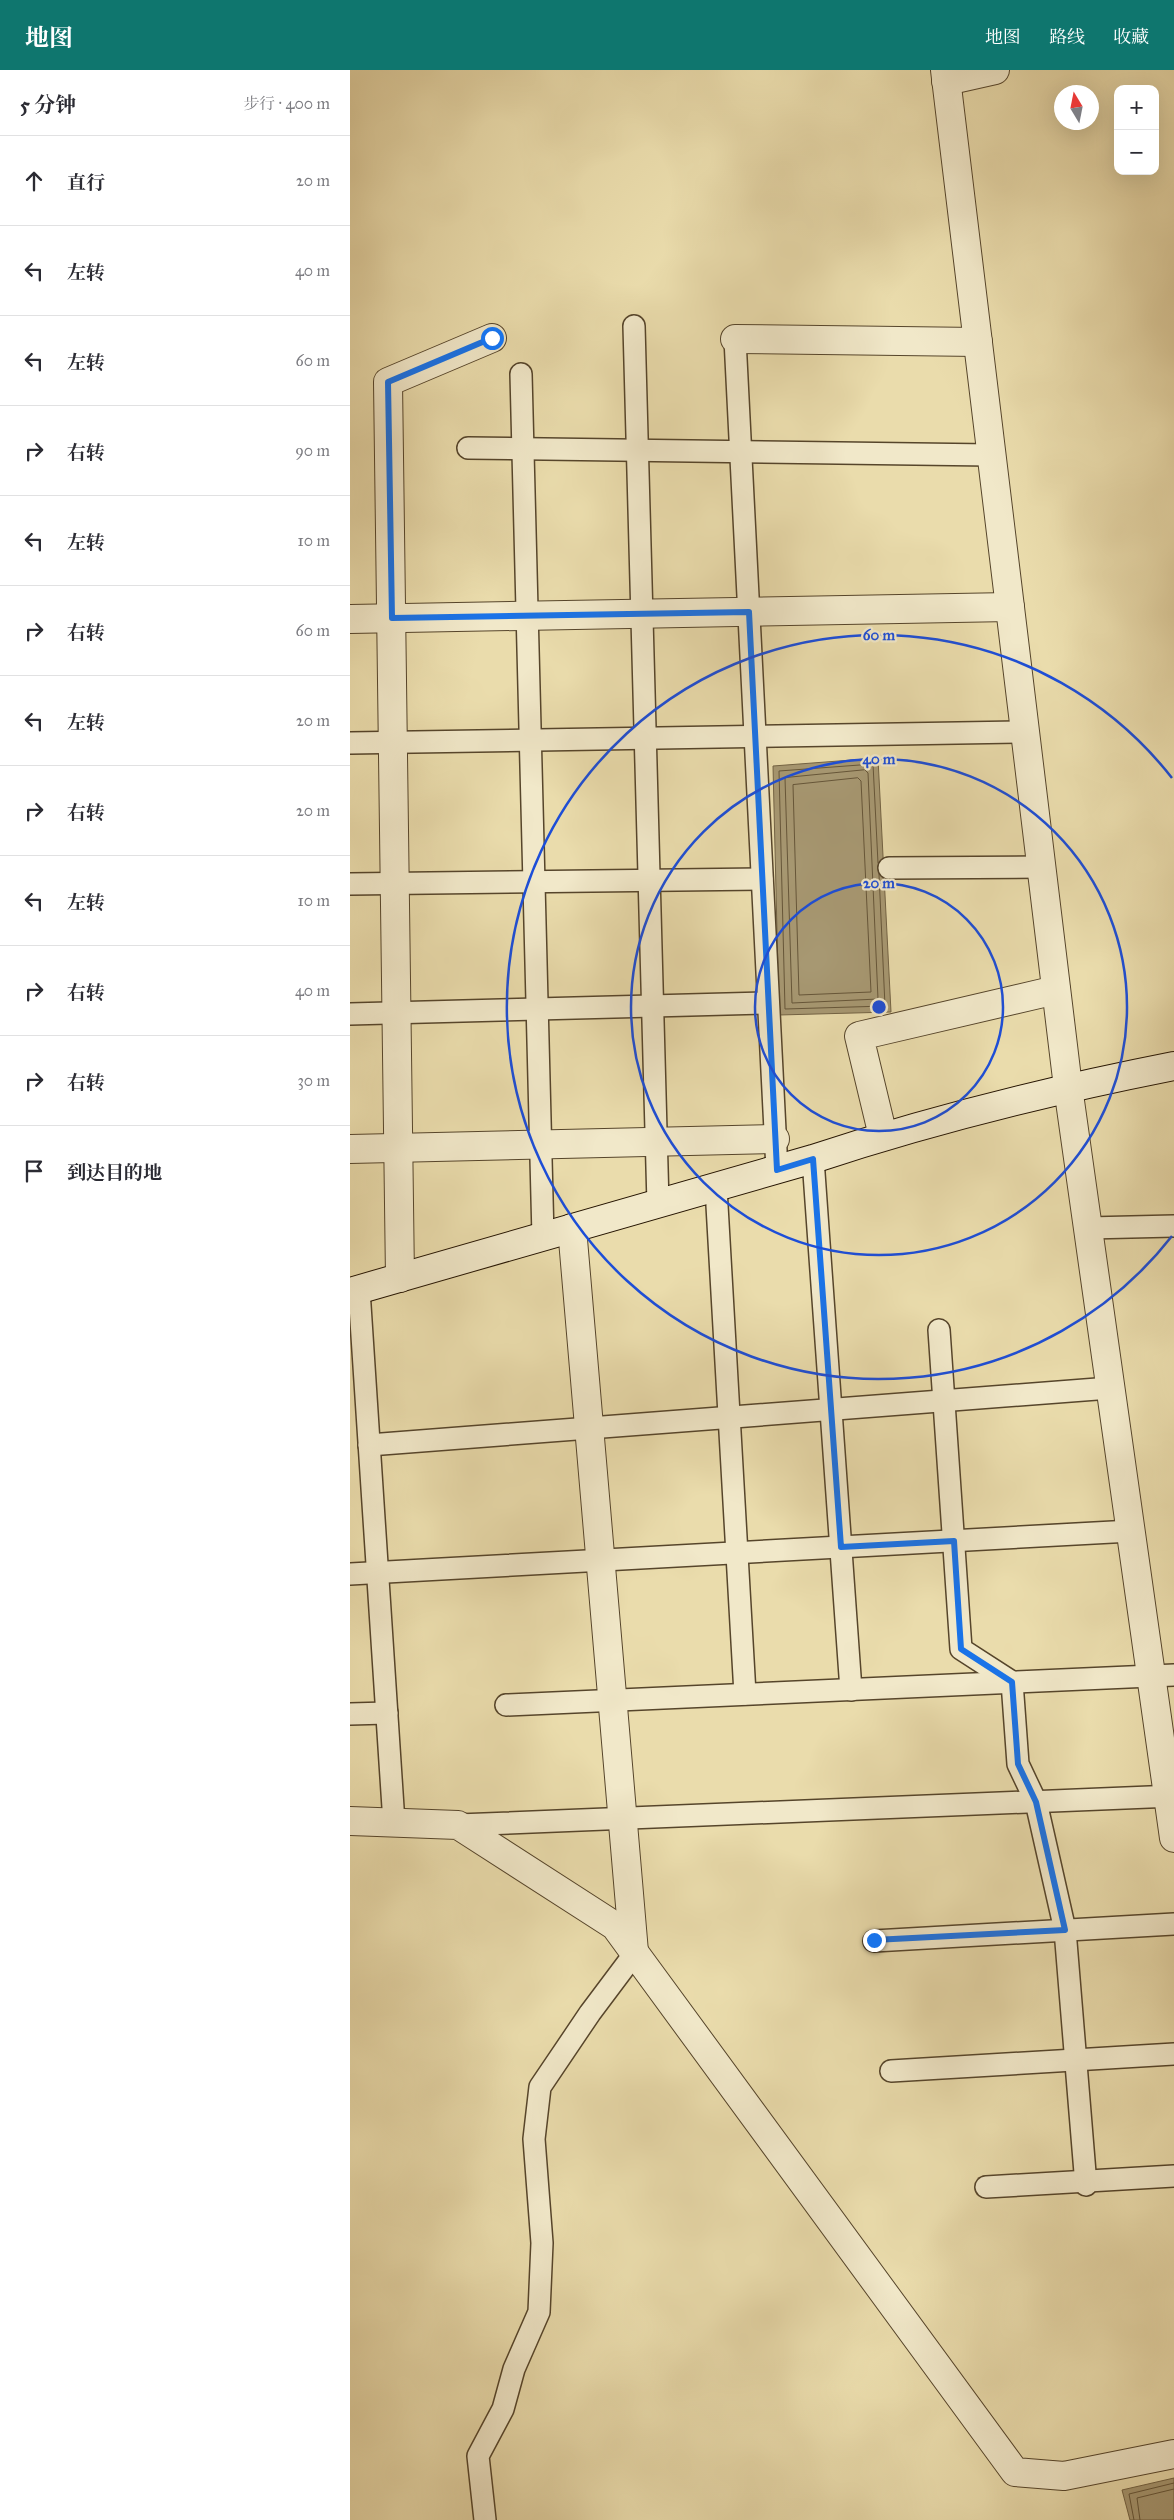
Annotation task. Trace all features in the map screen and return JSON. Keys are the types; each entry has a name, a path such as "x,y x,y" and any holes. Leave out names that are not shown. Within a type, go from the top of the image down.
{"street":[{"path":"995,70 946,76 1068,1087 1131,1531 1163,1675 1174,1838"},
{"path":"400,1278 388,382 492,338"},
{"path":"735,339 978,342"},
{"path":"350,619 1010,608"},
{"path":"883,1136 859,1036 1056,990"},
{"path":"354,1291 716,1188 883,1136 1068,1087 1174,1066"},
{"path":"350,1150 775,1139"},
{"path":"572,1228 634,1953"},
{"path":"350,1821 458,1825 615,1926 1015,2472 1064,2476 1174,2454"}],"lane":[{"path":"634,326 658,1204"},
{"path":"735,339 777,1170"},
{"path":"521,374 543,1237"},
{"path":"468,448 991,454"},
{"path":"350,743 1025,732"},
{"path":"889,868 1041,868"},
{"path":"350,884 762,879"},
{"path":"350,1014 768,1003"},
{"path":"813,1159 850,1690"},
{"path":"716,1188 745,1694"},
{"path":"1088,1228 1174,1226"},
{"path":"354,1291 357,1366 369,1445 394,1823"},
{"path":"939,1330 961,1649 1012,1682"},
{"path":"369,1445 1110,1388"},
{"path":"350,1574 1131,1531"},
{"path":"506,1705 1163,1675"},
{"path":"1012,1682 1018,1764 1036,1802 1065,1930 1086,2183"},
{"path":"350,1714 387,1713"},
{"path":"458,1825 1171,1797"},
{"path":"874,1940 1174,1924"},
{"path":"486,2520 478,2456 503,2409 514,2369 539,2312 542,2243 534,2139 540,2087 590,2013 634,1953"},
{"path":"891,2071 1174,2054"},
{"path":"986,2187 1086,2183 1174,2176"}],"water":[{"path":"878,758 891,1012 779,1015 773,766"},
{"path":"1174,2478 1174,2520 1130,2520 1122,2490"}],"route":[{"path":"492,338 388,382 392,618 749,612 777,1170 813,1159 841,1547 954,1541 961,1649 1012,1682 1018,1764 1036,1802 1065,1930 874,1940"}]}
